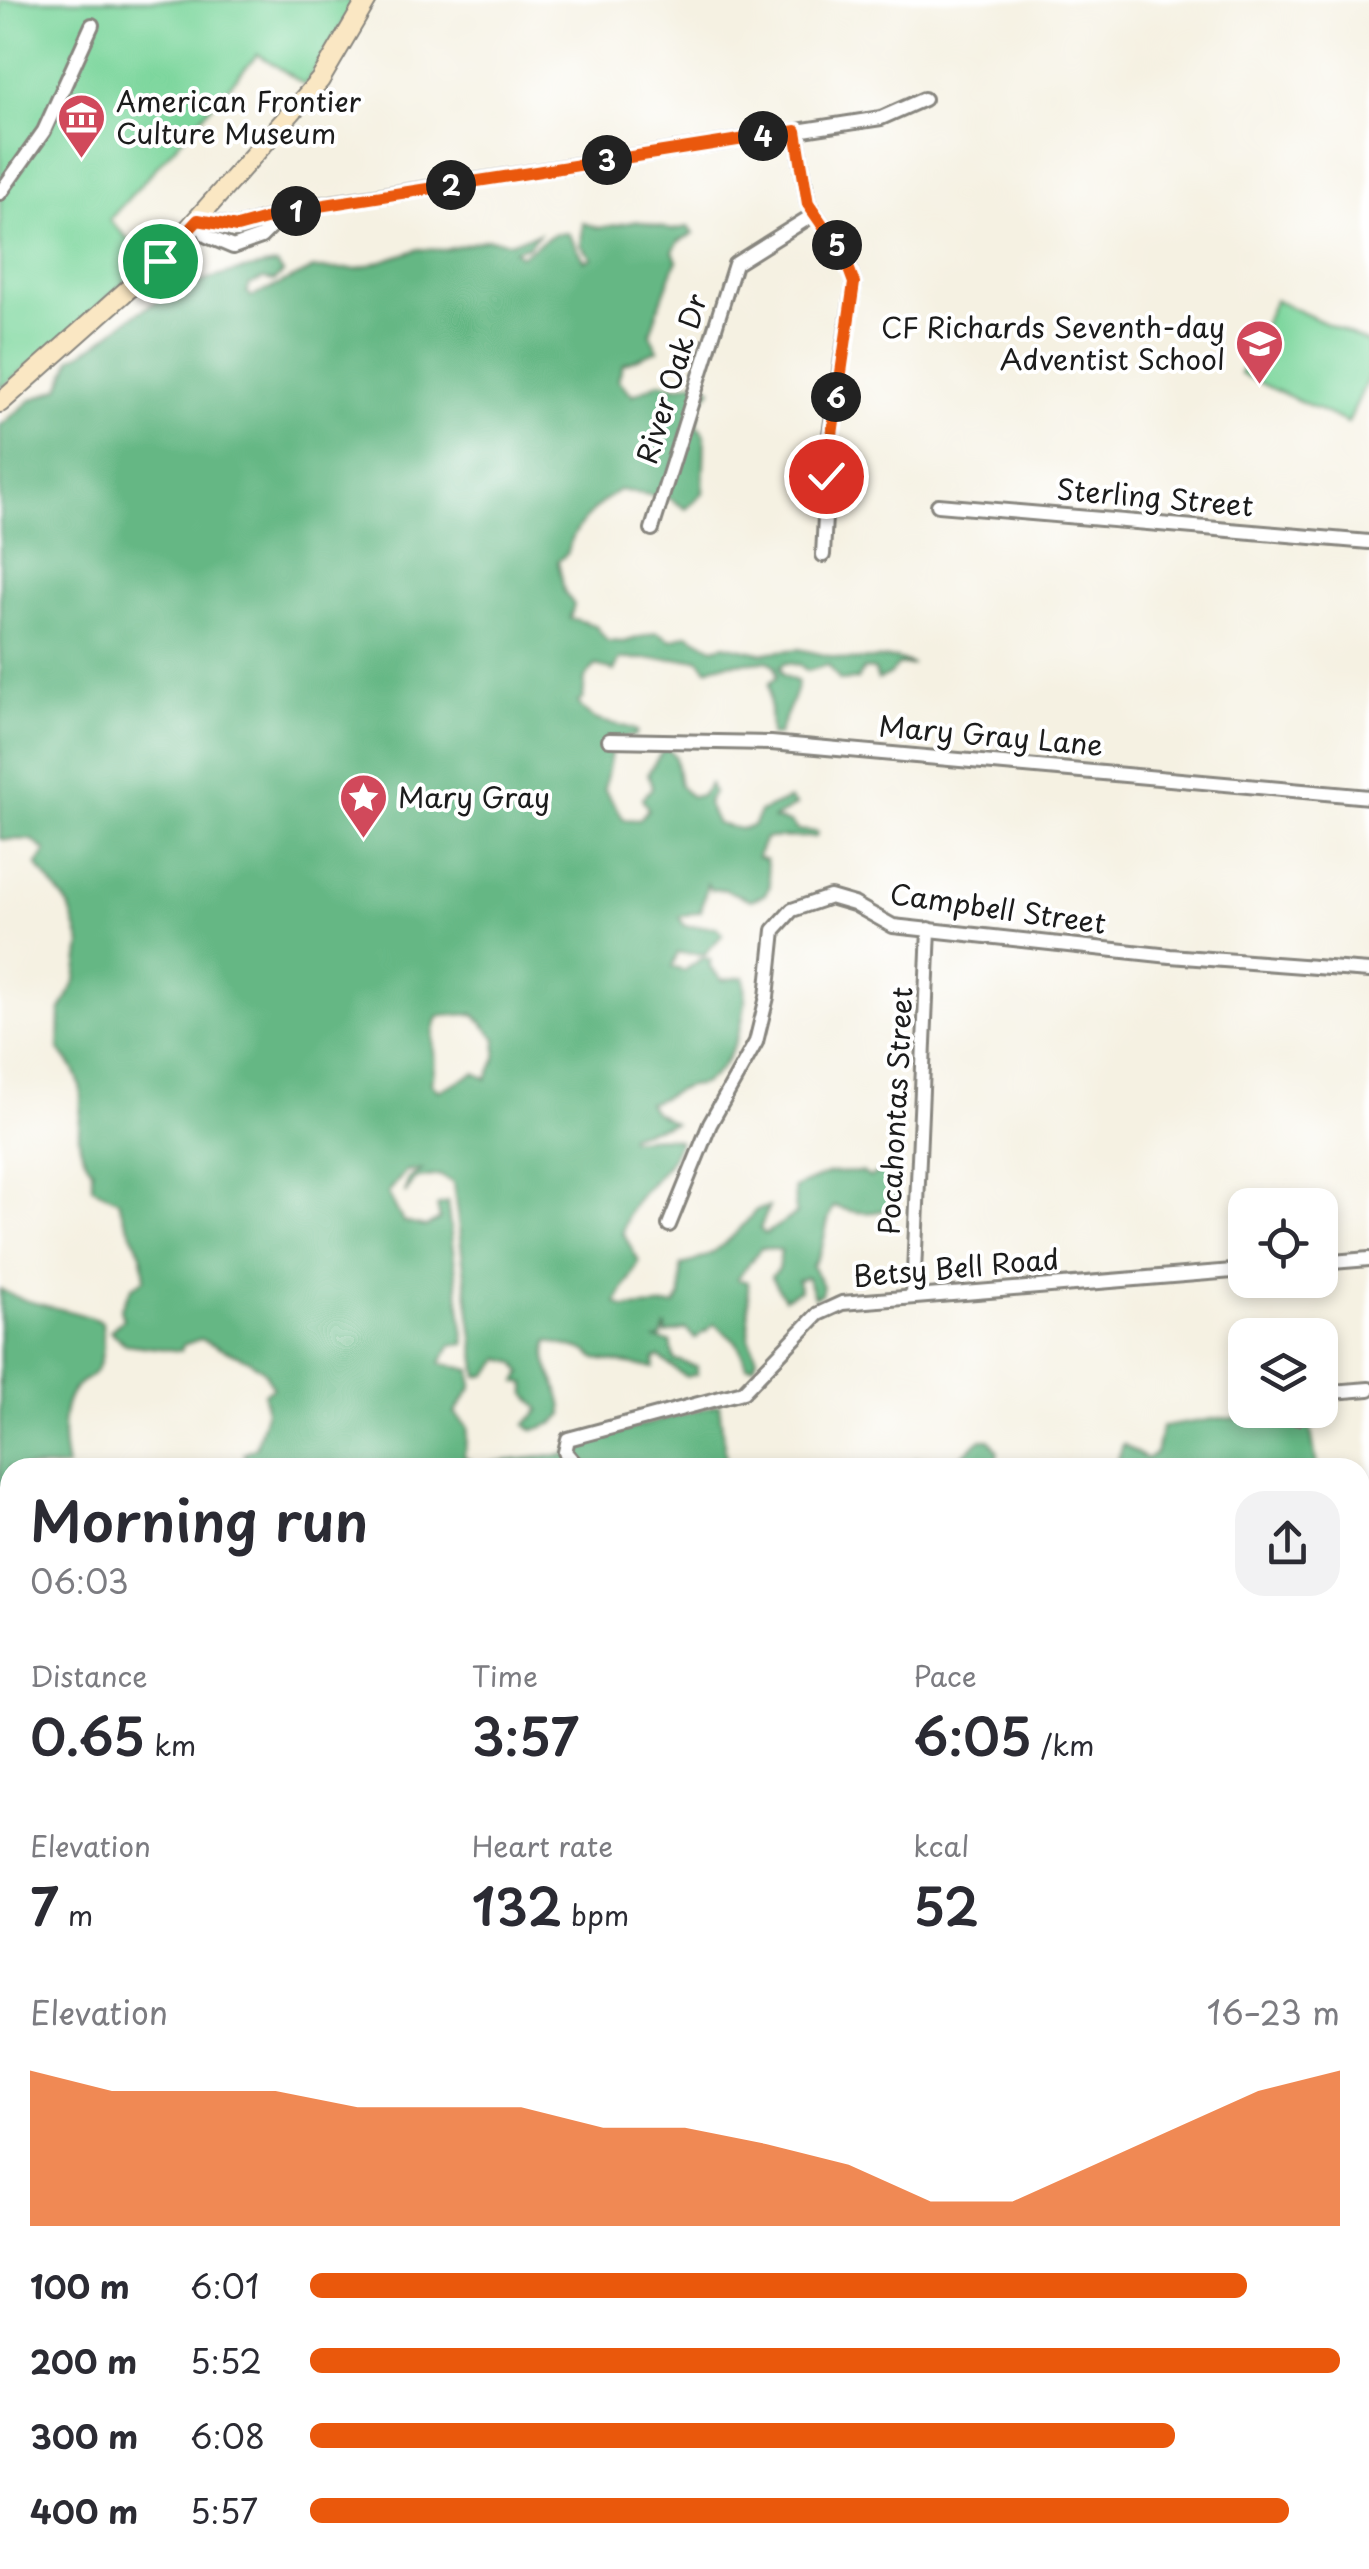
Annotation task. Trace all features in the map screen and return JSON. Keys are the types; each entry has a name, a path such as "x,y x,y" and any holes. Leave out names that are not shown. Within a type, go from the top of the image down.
{"street":[{"path":"0,403 127,294 198,220 320,80 367,0"},
{"path":"0,193 44,131 92,25"},
{"path":"198,220 207,236 233,246 261,237 283,216 325,204 880,118 924,98"},
{"path":"796,131 812,215 844,256 854,283 829,440 823,555"},
{"name":"River Oak Dr","path":"652,530 735,264 812,215"},
{"name":"Sterling Street","path":"938,505 1369,542"},
{"name":"Mary Gray Lane","path":"608,740 771,743 1369,796"},
{"name":"Campbell Street","path":"668,1225 710,1124 756,1042 767,997 771,942 784,916 804,903 830,897 854,904 886,924 1170,956 1369,971"},
{"name":"Pocahontas Street","path":"913,1296 929,929"},
{"path":"1338,1262 1369,1259"},
{"name":"Betsy Bell Road","path":"571,1458 566,1452 568,1439 743,1392 818,1314 842,1303 1228,1271"},
{"path":"1338,1392 1369,1389"}],"green space":[{"name":"American Frontier Culture Museum","path":"0,0 358,0 305,85 258,54 109,220 148,259 81,324 0,389"},
{"path":"637,221 672,230 688,227 693,234 679,241 673,251 677,261 650,334 658,350 623,364 618,380 633,395 660,382 678,386 702,380 712,389 701,401 697,426 705,435 703,494 686,509 669,498 619,490 594,510 574,535 567,554 558,561 564,591 574,605 570,618 595,625 607,641 624,642 657,632 672,640 688,634 713,648 725,645 761,653 799,649 846,660 896,658 913,665 898,665 890,675 878,680 874,670 864,669 857,680 840,681 828,665 807,671 800,665 785,663 780,667 783,675 798,682 778,735 771,736 769,684 777,676 775,666 767,660 707,669 698,659 620,659 614,671 596,665 585,678 583,699 578,702 584,711 597,720 637,731 635,736 606,739 611,754 604,789 624,819 639,820 648,809 642,798 652,788 648,773 665,747 675,756 680,786 690,796 701,796 710,784 713,792 707,803 717,824 740,829 753,826 760,812 789,799 796,805 774,819 791,823 797,830 817,832 816,837 765,838 757,857 766,860 770,886 764,895 751,900 723,889 711,890 707,884 701,911 679,917 685,926 716,927 723,934 705,954 678,953 672,967 684,971 702,958 710,959 710,968 722,980 744,977 745,1005 732,1050 715,1074 702,1084 684,1087 648,1103 654,1112 674,1123 630,1135 630,1139 662,1137 679,1141 666,1166 626,1219 623,1233 639,1262 616,1303 626,1308 675,1305 681,1296 681,1265 714,1252 756,1210 769,1207 760,1229 765,1234 796,1214 794,1188 829,1173 862,1172 869,1177 891,1169 895,1204 881,1211 865,1212 834,1206 821,1251 812,1266 823,1286 821,1294 814,1297 807,1277 798,1280 800,1290 784,1298 771,1277 778,1269 781,1250 761,1248 737,1279 748,1282 749,1338 757,1357 754,1366 747,1366 737,1343 715,1324 695,1339 686,1329 666,1334 666,1326 660,1339 654,1339 671,1342 674,1359 697,1367 697,1374 686,1377 659,1357 654,1359 654,1368 596,1359 586,1351 548,1341 547,1361 563,1415 555,1423 535,1430 525,1425 540,1410 526,1394 526,1384 517,1382 522,1373 516,1363 501,1359 487,1375 478,1377 453,1183 439,1175 414,1179 405,1194 408,1179 422,1170 406,1171 388,1193 403,1222 425,1227 440,1219 437,1206 447,1202 465,1344 451,1345 441,1363 471,1370 472,1387 455,1413 468,1428 466,1458 245,1458 244,1453 256,1447 266,1413 264,1393 273,1388 264,1371 249,1360 200,1339 183,1345 181,1351 125,1344 110,1331 123,1319 120,1309 132,1287 144,1279 144,1268 118,1200 92,1187 92,1169 79,1140 79,1083 73,1067 59,1050 60,1012 76,980 81,944 69,906 37,865 46,851 32,840 0,839 0,426 31,400 60,388 72,358 147,307 200,282 277,264 283,273 274,281 263,279 249,285 247,292 252,297 313,269 357,269 419,249 445,250 487,239 509,242 539,234 528,246 514,250 520,256 554,234 568,233 585,261 592,258 581,245 583,223 599,228","holes":["474,1014 497,1039 496,1058 487,1079 475,1073 438,1091 431,1082 439,1016"]},
{"path":"1275,300 1369,343 1369,376 1348,423 1240,374"},
{"path":"0,1289 102,1322 97,1369 72,1392 65,1412 66,1458 0,1458"},
{"path":"719,1404 726,1458 534,1458 564,1455 573,1445"},
{"path":"1220,1418 1228,1418 1228,1428 1310,1428 1316,1458 1148,1458 1156,1453 1162,1427"},
{"path":"981,1439 990,1439 998,1452 997,1458 959,1458"},
{"path":"1123,1444 1144,1458 1118,1458"}],"place":[{"name":"American Frontier Culture Museum","path":"81,160"},
{"name":"CF Richards Seventh-day Adventist School","path":"1260,386"},
{"name":"Mary Gray","path":"363,840"}],"route":[{"path":"160,261 198,220 237,227 306,208 796,131 804,192 812,215 844,256 854,283 826,476"}]}
